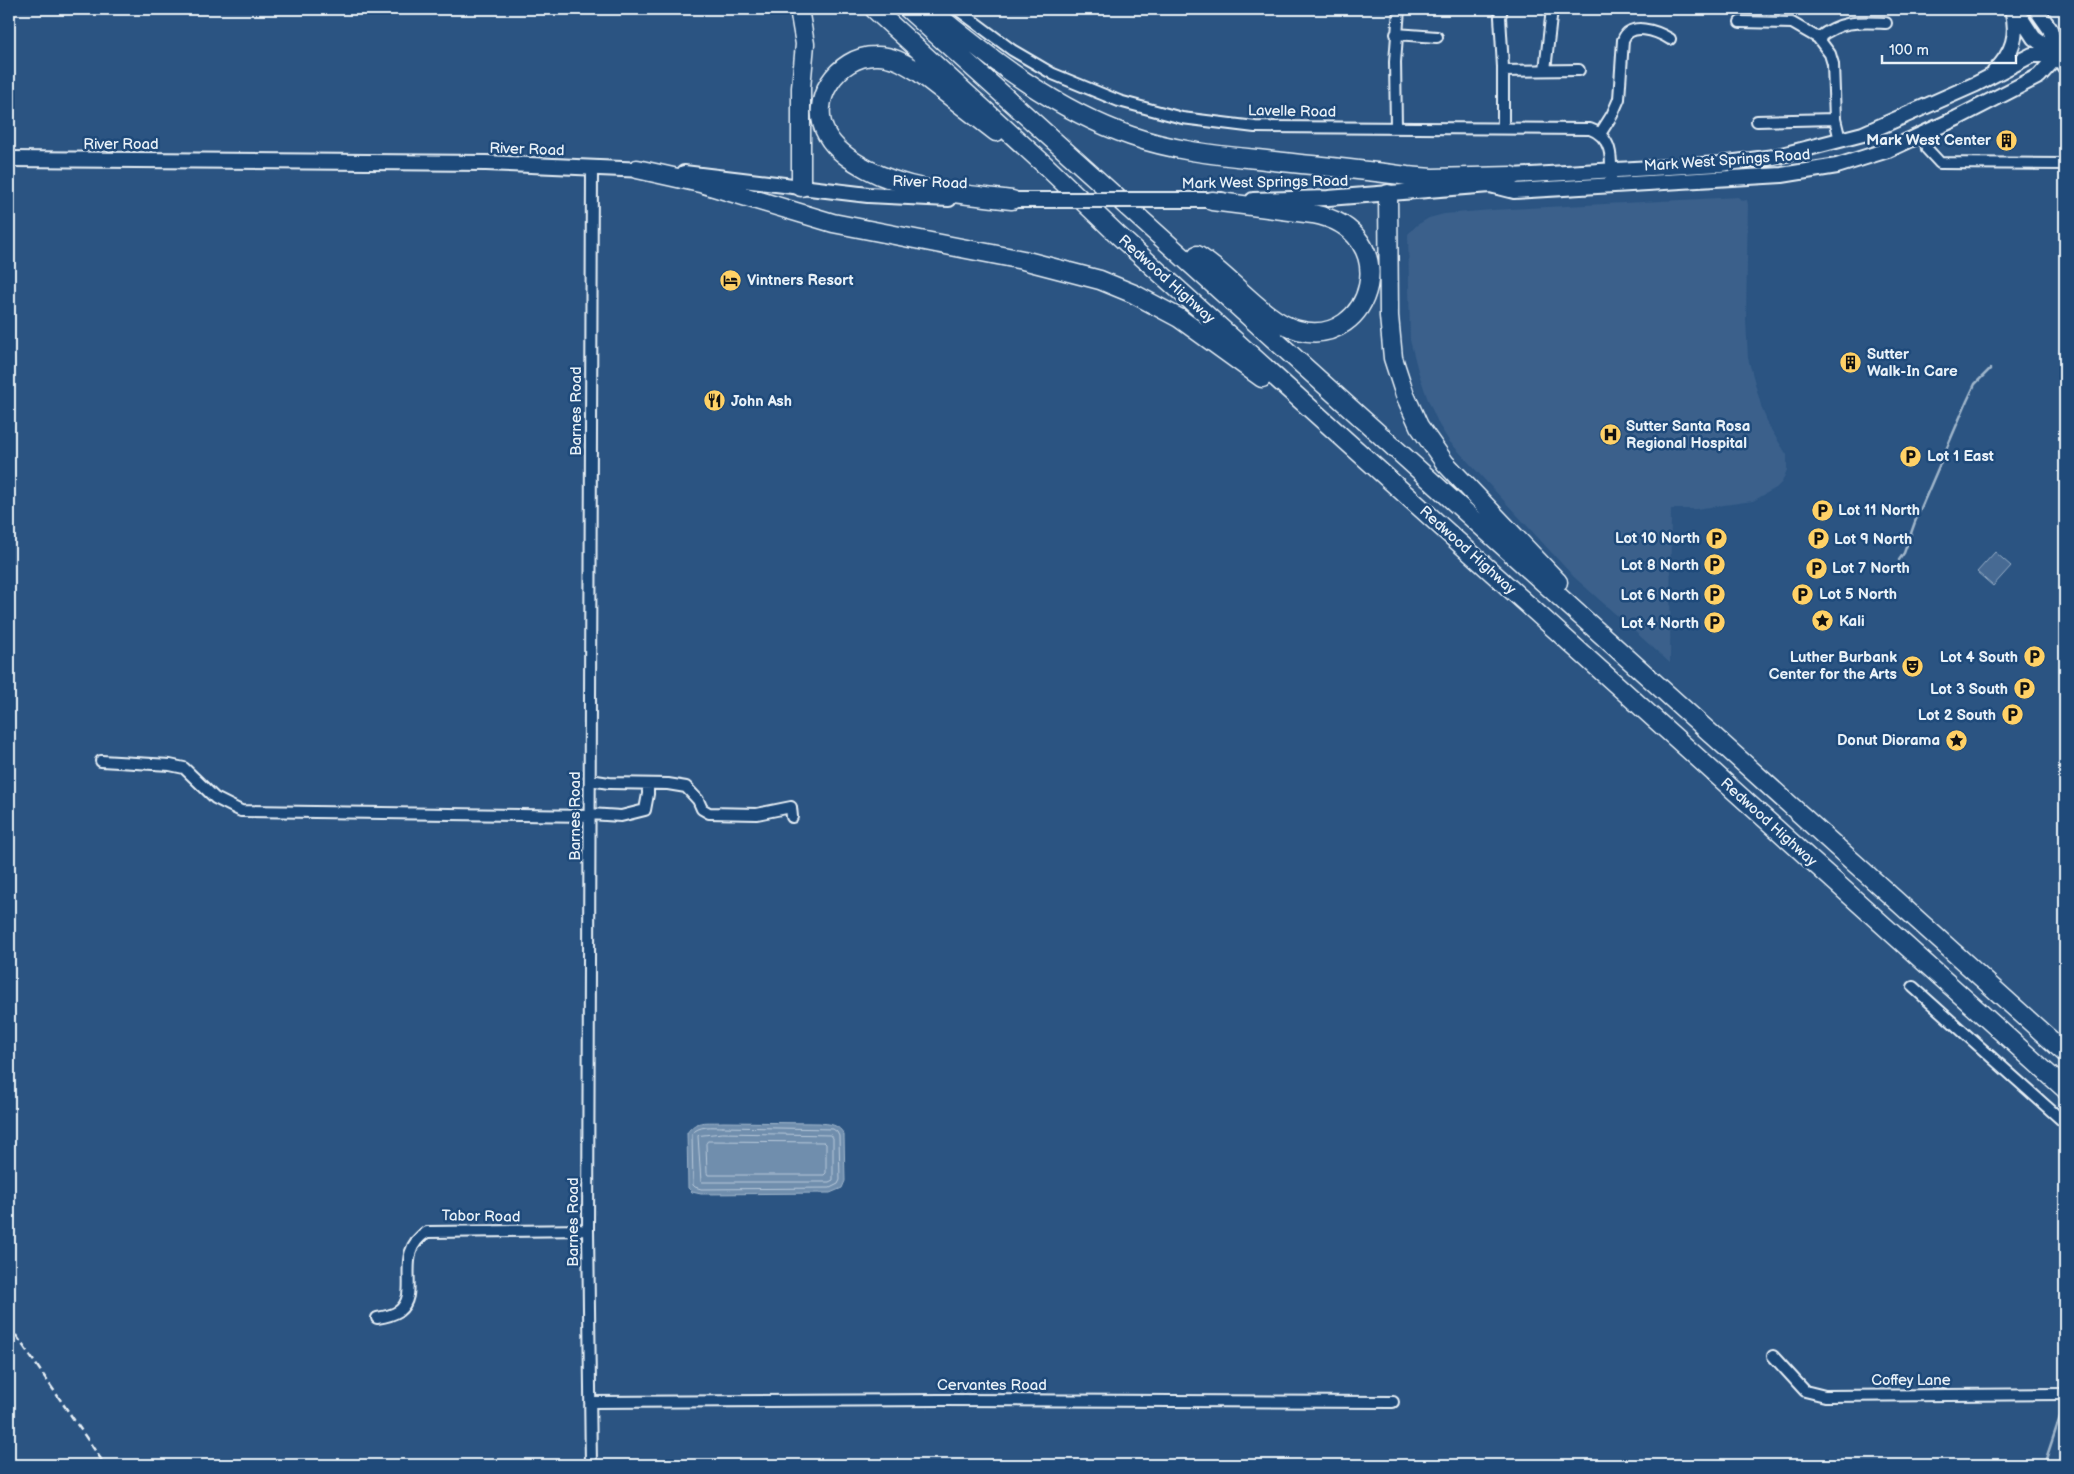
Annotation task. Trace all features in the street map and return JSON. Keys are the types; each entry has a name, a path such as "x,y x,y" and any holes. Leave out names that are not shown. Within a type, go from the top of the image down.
{"highway":[{"path":"799,9 805,44 802,88 801,187"},
{"name":"Redwood Highway","path":"874,9 1046,166 1119,236 2065,1089"},
{"name":"Redwood Highway","path":"908,9 2065,1053"},
{"path":"930,9 969,41 1045,94 1104,126 1147,141 1220,155 1408,176 1432,178 1512,176"},
{"path":"1012,200 907,184 873,172 850,159 830,140 823,127 821,110 828,85 841,69 858,58 876,56 898,60 917,71 981,122 1046,166"},
{"path":"637,169 700,183 833,223 1023,260 1100,280 1134,294 1179,318 1345,439"},
{"path":"1388,194 1390,338 1396,368 1419,426 1445,463 1558,582 1607,640"},
{"path":"1158,234 1203,259 1271,315 1297,330 1315,332 1334,327 1346,321 1360,307 1366,295 1369,282 1369,263 1361,243 1342,224 1322,216 1212,200"}],"main road":[{"path":"2014,9 2034,38 2063,58"},
{"path":"1988,78 2004,62 2013,45 2016,23 2014,9"},
{"path":"2036,9 2050,29 2063,58"},
{"name":"Mark West Springs Road","path":"1041,200 1328,198 1490,185 1512,176 1748,161 1840,140 1886,125 1988,78 2032,55 2063,58"},
{"name":"Mark West Springs Road","path":"1490,185 1514,191 1782,175 1837,166 1871,156 1924,134 2039,76 2063,58"},
{"name":"River Road","path":"9,159 427,162 637,169 682,172 902,197 1041,200"}],"street":[{"name":"Lavelle Road","path":"957,9 1036,65 1090,90 1140,108 1182,118 1247,126 1583,128 1600,134"},
{"path":"1396,126 1395,71 1398,9"},
{"path":"1502,9 1500,17 1503,71 1503,128"},
{"path":"1545,70 1552,9"},
{"path":"1740,22 1792,23 1818,38 1830,54 1834,69 1835,119 1840,140"},
{"path":"1818,38 1833,27 1848,22 1886,23"},
{"path":"1611,185 1609,147 1605,138 1600,134 1619,100 1623,40 1626,34 1632,30 1652,30 1670,39"},
{"path":"1396,34 1437,37"},
{"path":"1503,71 1579,70"},
{"path":"1757,121 1835,119"},
{"path":"1924,134 1927,149 1940,163 2065,164"},
{"name":"Barnes Road","path":"591,1465 588,1230 592,168"},
{"path":"101,761 170,765 184,768 215,798 241,810 620,816 645,810 648,784"},
{"path":"590,780 609,783 668,784 686,787 698,800 702,809 709,813 756,814 791,807 792,817"},
{"path":"1913,987 2065,1123"},
{"name":"Tabor Road","path":"377,1318 398,1312 403,1306 408,1295 411,1250 415,1240 427,1232 588,1230"},
{"name":"Coffey Lane","path":"1773,1356 1805,1391 1825,1396 2065,1394"},
{"name":"Cervantes Road","path":"590,1402 935,1400 1393,1402"}],"shaded area":[{"name":"Sutter Santa Rosa Regional Hospital","path":"1738,197 1742,201 1747,200 1748,205 1746,319 1748,358 1762,409 1770,428 1787,455 1787,470 1782,482 1776,488 1753,501 1696,509 1671,509 1670,663 1574,577 1449,441 1439,425 1418,371 1410,340 1408,234 1417,225 1429,218 1444,214"},
{"path":"1995,552 2011,566 1993,586 1977,572"}],"water":[{"path":"707,1122 819,1123 837,1127 844,1135 845,1181 842,1188 830,1193 701,1194 692,1192 688,1188 687,1133 698,1124"}],"waterway":[{"path":"1899,560 1904,553 1915,522 1975,384 1990,369"},
{"path":"2044,1465 2060,1417 2065,1409"}],"railway":[{"path":"9,1325 105,1465"}],"place":[{"name":"Mark West Center","path":"2007,140"},
{"name":"Vintners Resort","path":"731,280"},
{"name":"Sutter Walk-In Care","path":"1851,363"},
{"name":"John Ash","path":"715,401"},
{"name":"Sutter Santa Rosa Regional Hospital","path":"1610,435"},
{"name":"Lot 1 East","path":"1911,456"},
{"name":"Lot 11 North","path":"1822,510"},
{"name":"Lot 10 North","path":"1716,538"},
{"name":"Lot 9 North","path":"1818,539"},
{"name":"Lot 8 North","path":"1715,565"},
{"name":"Lot 7 North","path":"1816,568"},
{"name":"Lot 5 North","path":"1803,594"},
{"name":"Lot 6 North","path":"1715,595"},
{"name":"Kali","path":"1823,621"},
{"name":"Lot 4 North","path":"1715,623"},
{"name":"Lot 4 South","path":"2034,657"},
{"name":"Luther Burbank Center for the Arts","path":"1913,666"},
{"name":"Lot 3 South","path":"2024,689"},
{"name":"Lot 2 South","path":"2012,715"},
{"name":"Donut Diorama","path":"1956,740"}]}
